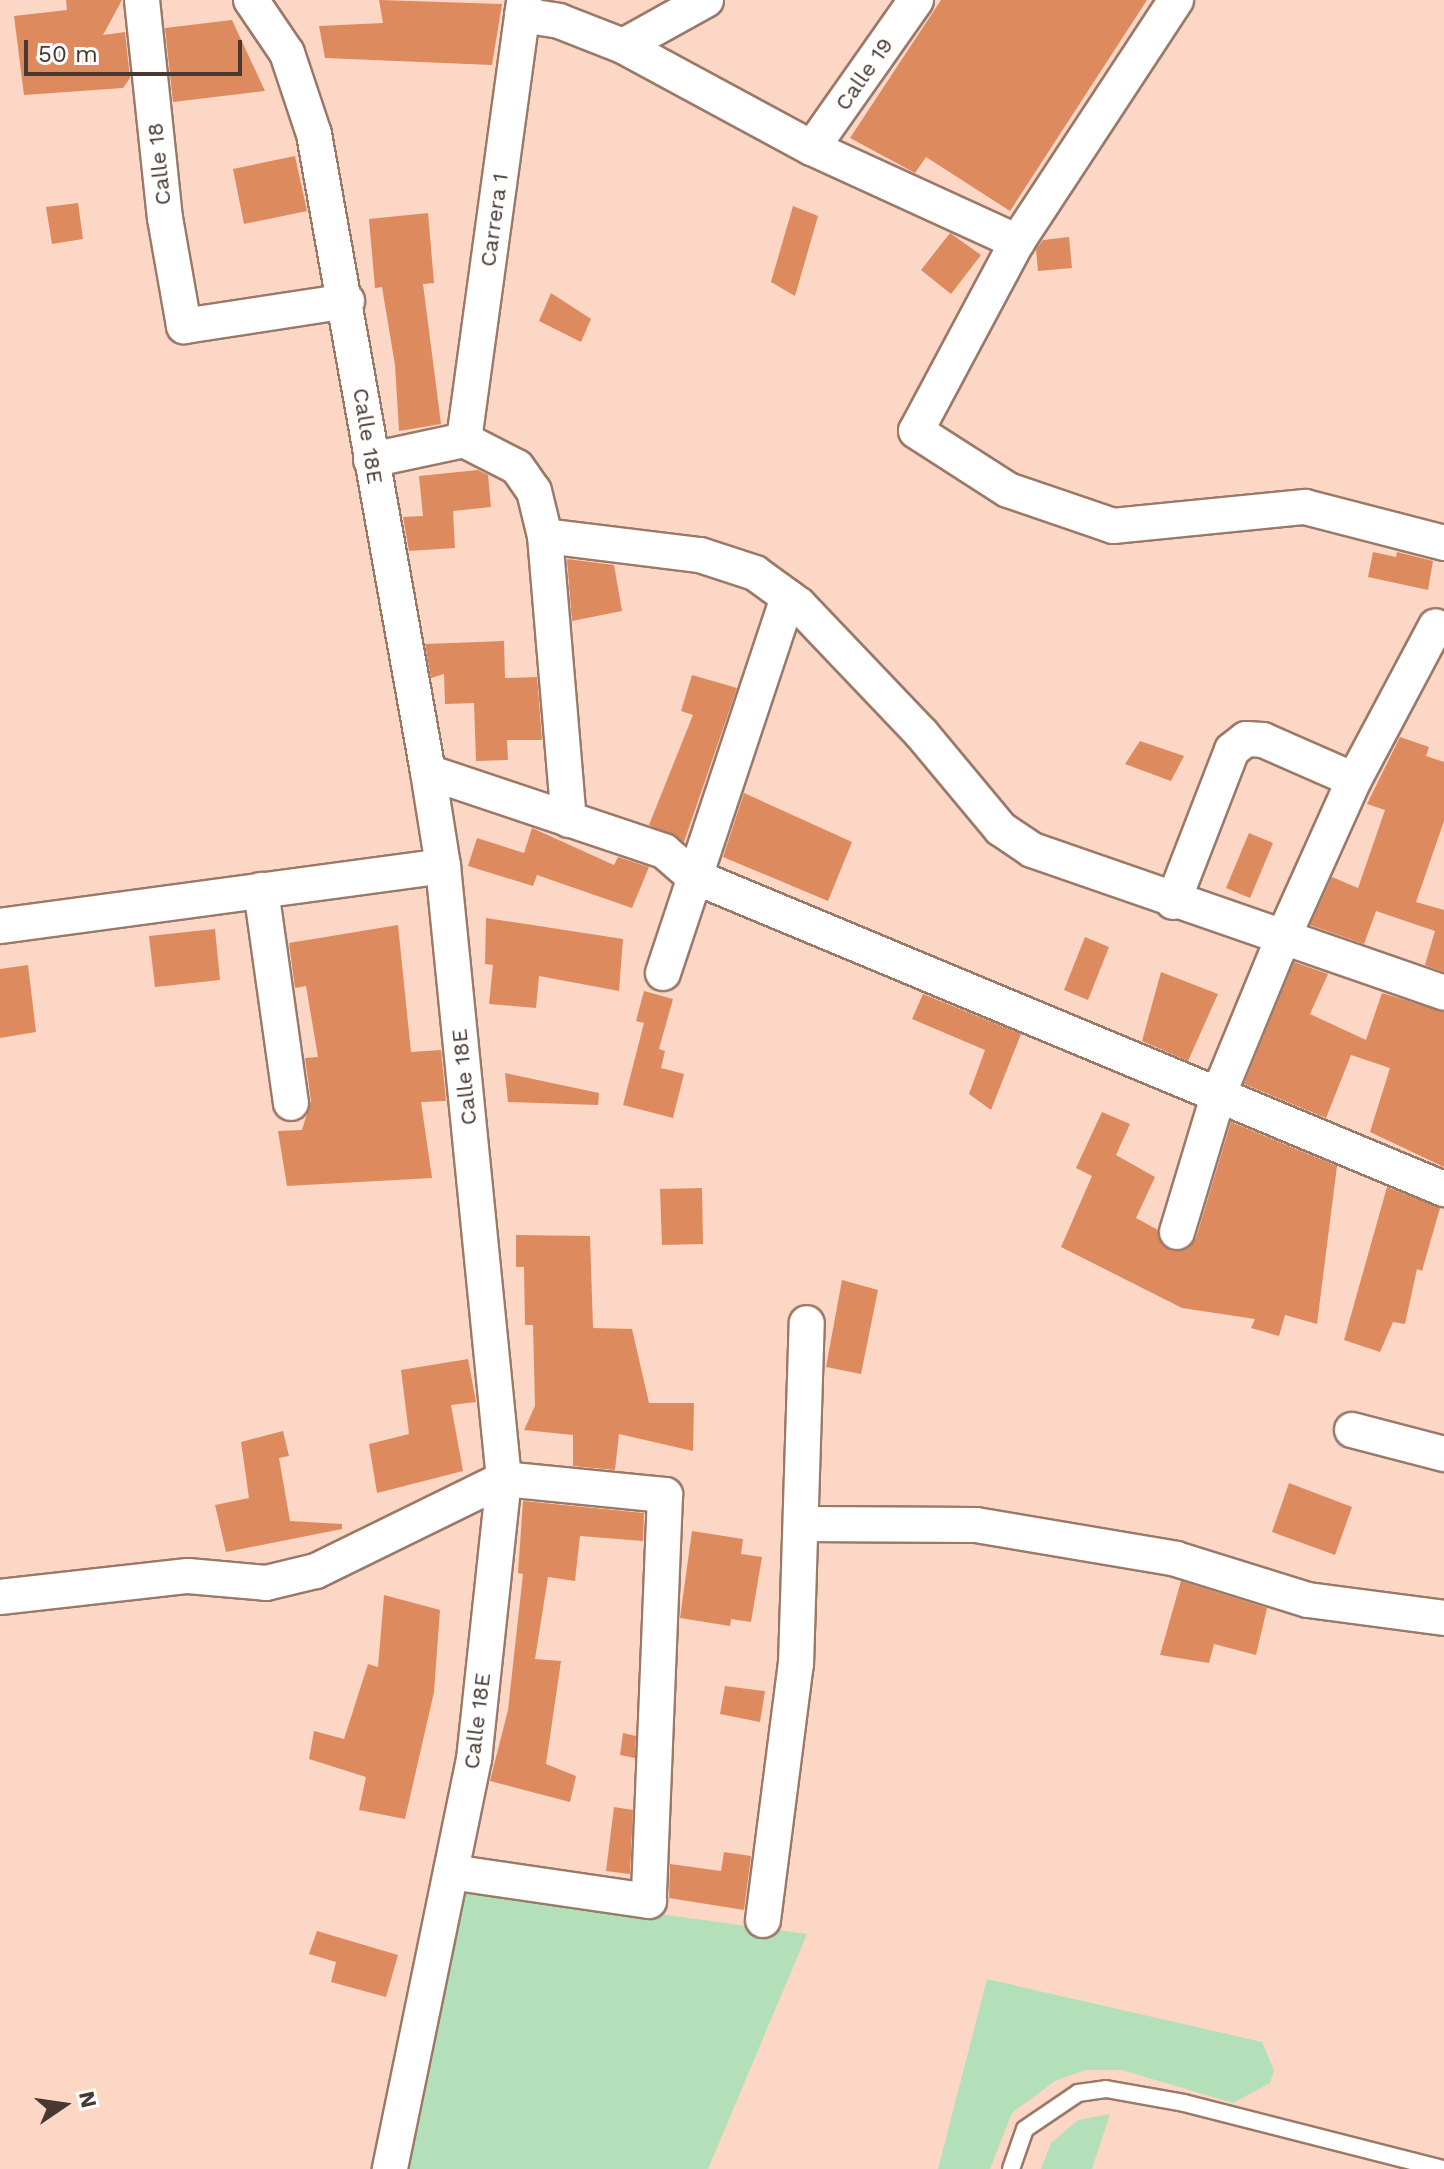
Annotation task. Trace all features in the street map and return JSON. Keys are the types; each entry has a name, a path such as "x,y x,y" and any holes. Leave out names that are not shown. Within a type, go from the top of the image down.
{"street":[{"name":"Calle 18","path":"142,0 165,218 184,326 347,301"},
{"name":"Calle 18E","path":"251,0 287,53 314,134 347,301 371,460 428,772 443,866 504,1479 474,1759 390,2169"},
{"path":"623,46 706,0"},
{"name":"Calle 19","path":"812,148 916,0"},
{"path":"1176,0 1017,242 916,431 1008,490 1113,526 1305,507 1444,543"},
{"path":"523,7 623,46 812,148 1017,242"},
{"name":"Carrera 1","path":"464,440 523,7"},
{"path":"371,460 464,440 517,467 534,491 545,536 569,820"},
{"path":"545,536 700,555 755,573 788,597 921,733 1001,829 1032,850 1282,940 1444,993"},
{"path":"663,973 788,597"},
{"path":"1177,1232 1219,1093 1282,940 1354,780 1436,626"},
{"path":"1173,902 1232,750 1246,739 1263,740 1354,780"},
{"path":"428,772 664,851 693,876 1444,1189"},
{"path":"0,926 443,866"},
{"path":"261,890 291,1103"},
{"path":"763,1920 796,1664 805,1524 807,1323"},
{"path":"1352,1430 1444,1454"},
{"path":"0,1597 188,1576 266,1583 316,1571 504,1479 665,1495 649,1901 451,1872"},
{"path":"805,1524 976,1525 1176,1559 1308,1600 1444,1618"}],"lane":[{"path":"1011,2169 1025,2129 1078,2093 1106,2089 1184,2103 1442,2169"}],"green space":[{"path":"459,1887 807,1934 708,2169 398,2169"},
{"path":"987,1979 1262,2042 1274,2070 1270,2083 1233,2103 1122,2070 1085,2070 1055,2081 1012,2113 990,2169 938,2169"},
{"path":"1110,2114 1092,2169 1041,2169 1051,2143 1078,2120"}],"building":[{"path":"66,0 122,0 103,35 125,32 130,78 123,88 24,95 14,16 67,10"},
{"path":"379,0 502,4 492,65 325,58 319,26 383,23"},
{"path":"941,0 1147,0 1010,211 926,157 915,173 850,138"},
{"path":"232,20 265,91 173,102 165,28"},
{"path":"295,156 307,211 244,224 233,169"},
{"path":"78,203 83,239 52,244 46,207"},
{"path":"793,206 818,216 795,296 771,282"},
{"path":"428,213 434,283 423,284 441,424 399,431 395,365 382,287 375,288 369,219"},
{"path":"950,233 981,255 951,294 921,270"},
{"path":"1069,237 1072,268 1038,271 1036,249 1043,240"},
{"path":"551,293 591,319 581,342 539,321"},
{"path":"478,470 488,475 491,507 453,511 455,548 409,551 403,517 423,516 419,476"},
{"path":"1373,552 1396,557 1397,552 1433,561 1428,590 1368,577"},
{"path":"567,559 614,565 622,611 572,621"},
{"path":"504,641 505,678 537,677 542,740 507,740 508,760 476,761 474,703 445,704 444,674 431,678 425,644"},
{"path":"692,675 737,688 684,842 649,825 693,715 681,711"},
{"path":"1400,737 1429,747 1426,756 1444,762 1444,821 1416,902 1444,910 1444,972 1425,965 1435,931 1376,911 1364,944 1310,925 1332,877 1358,888 1385,810 1367,804"},
{"path":"1140,741 1184,756 1171,781 1125,764"},
{"path":"744,793 852,842 828,901 723,857"},
{"path":"532,828 614,865 618,857 649,867 632,908 537,875 533,886 468,866 477,838 524,853"},
{"path":"1249,833 1273,843 1250,898 1226,888"},
{"path":"486,918 623,939 619,991 539,976 536,1008 489,1004 493,965 485,964"},
{"path":"398,925 411,1052 441,1050 446,1101 421,1102 432,1178 287,1186 278,1131 302,1130 311,1101 305,1058 318,1057 306,986 295,988 289,943"},
{"path":"215,929 220,980 155,987 149,936"},
{"path":"1085,937 1109,947 1088,1000 1064,990"},
{"path":"1294,962 1328,974 1310,1014 1366,1040 1382,993 1444,1012 1444,1167 1370,1132 1390,1068 1351,1055 1326,1118 1244,1084"},
{"path":"28,965 36,1032 0,1038 0,969"},
{"path":"1161,972 1218,994 1188,1061 1142,1041"},
{"path":"644,991 673,999 659,1049 665,1051 661,1068 684,1074 673,1118 623,1105 644,1023 636,1021"},
{"path":"923,994 1021,1034 991,1110 969,1094 985,1050 912,1019"},
{"path":"505,1073 599,1093 598,1105 508,1102"},
{"path":"1102,1112 1130,1124 1116,1155 1155,1177 1136,1218 1158,1230 1162,1245 1172,1251 1182,1251 1196,1238 1231,1122 1337,1166 1317,1324 1285,1315 1279,1336 1251,1328 1255,1319 1182,1308 1061,1247 1092,1176 1076,1168"},
{"path":"1387,1187 1440,1208 1422,1271 1417,1269 1405,1324 1393,1322 1380,1352 1344,1340"},
{"path":"702,1188 703,1244 662,1245 660,1189"},
{"path":"516,1235 590,1236 593,1328 632,1329 649,1403 694,1403 693,1451 619,1434 615,1470 573,1466 573,1435 524,1430 535,1406 533,1325 525,1325 524,1267 516,1267"},
{"path":"842,1280 878,1290 861,1374 826,1367"},
{"path":"468,1359 476,1402 451,1405 463,1471 377,1493 369,1444 409,1434 401,1370"},
{"path":"283,1431 289,1456 279,1458 290,1521 342,1524 342,1529 226,1552 215,1505 249,1498 241,1442"},
{"path":"1289,1483 1352,1507 1335,1555 1272,1532"},
{"path":"523,1501 644,1513 643,1541 580,1536 575,1581 548,1577 535,1659 561,1661 546,1764 576,1776 570,1802 490,1781 508,1710 523,1574 518,1573"},
{"path":"692,1531 743,1539 741,1554 762,1557 751,1622 731,1619 730,1626 680,1618"},
{"path":"1181,1581 1267,1608 1256,1655 1214,1644 1209,1663 1160,1655"},
{"path":"384,1595 440,1610 434,1692 405,1819 359,1810 366,1777 309,1759 314,1731 344,1739 368,1664 378,1667"},
{"path":"725,1686 765,1691 760,1722 720,1714"},
{"path":"623,1733 636,1736 635,1758 620,1755"},
{"path":"614,1807 633,1810 630,1874 606,1871"},
{"path":"724,1852 751,1856 744,1910 669,1898 670,1864 721,1871"},
{"path":"317,1931 398,1955 386,1997 331,1982 336,1962 309,1954"}]}
